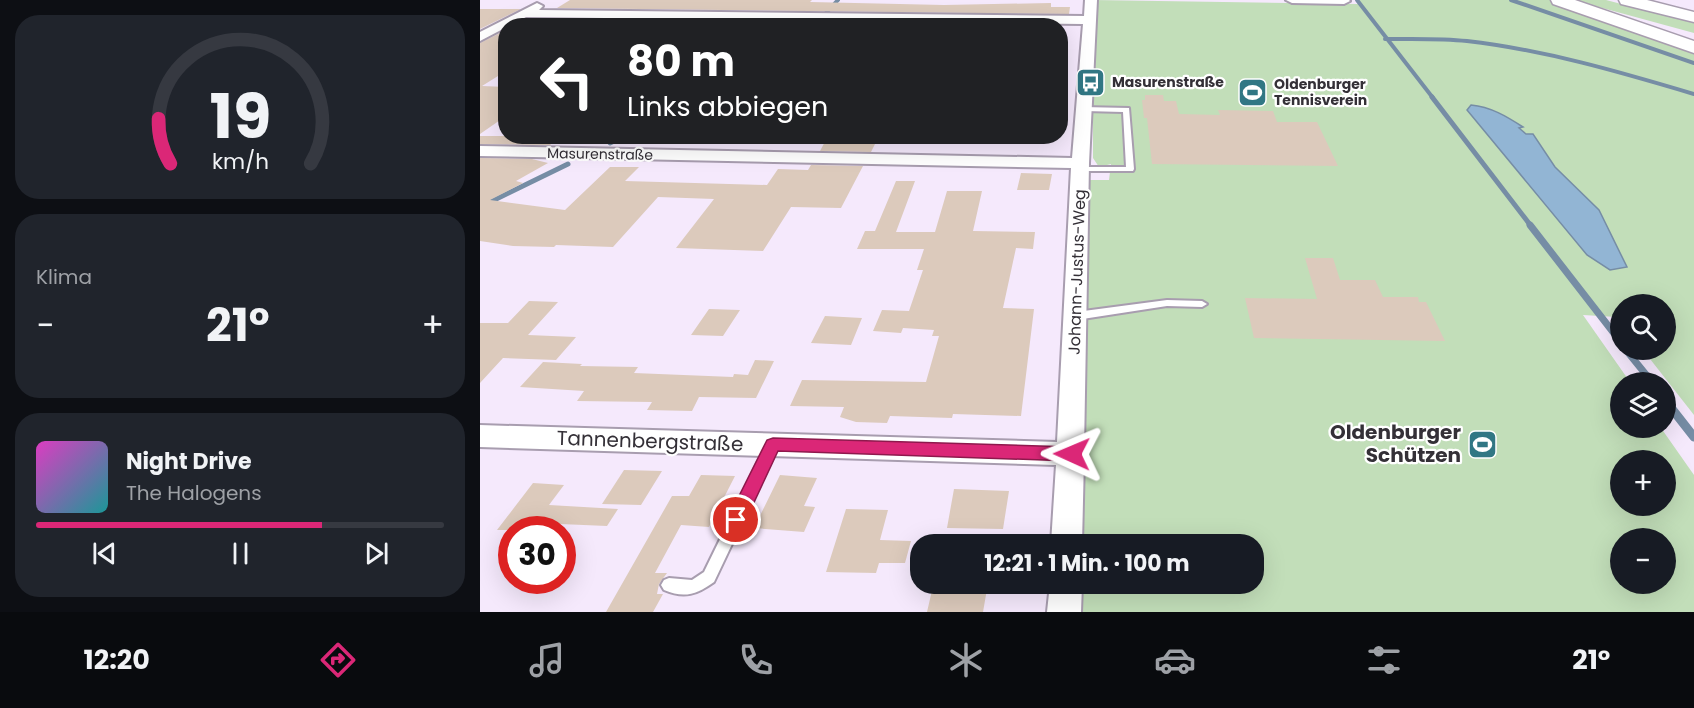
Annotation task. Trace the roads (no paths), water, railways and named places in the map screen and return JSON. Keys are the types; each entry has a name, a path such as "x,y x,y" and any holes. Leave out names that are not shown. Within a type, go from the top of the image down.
{"highway":[{"path":"1559,0 1694,47"},
{"path":"1569,0 1694,34"},
{"path":"1628,0 1694,17"},
{"path":"1653,0 1694,11"}],"street":[{"path":"516,18 549,0"},
{"path":"1292,0 1344,1"},
{"path":"525,13 1090,10"},
{"name":"Johann-Justus-Weg","path":"1068,534 1080,166 1090,10"},
{"path":"480,37 498,27"},
{"name":"Masurenstraße","path":"480,151 1080,166"},
{"name":"Tannenbergstraße","path":"480,436 1072,454"},
{"path":"1064,612 1065,594"}],"lane":[{"path":"1080,166 1130,169 1126,110 1085,109"},
{"path":"1076,316 1167,303 1202,304"},
{"path":"669,585 694,587 710,577 773,445"}],"water":[{"path":"1471,105 1511,119 1523,127 1519,128 1526,134 1533,134 1555,167 1599,210 1627,267 1610,270 1587,255 1467,110"}],"waterway":[{"path":"826,13 838,0"},
{"path":"1357,0 1387,39"},
{"path":"1511,0 1694,63"},
{"path":"1387,39 1457,40 1525,50 1610,70 1694,94"},
{"path":"1387,39 1433,98"},
{"path":"1432,97 1531,226"},
{"path":"480,207 568,164"},
{"path":"1530,225 1610,328"},
{"path":"1634,360 1644,372"},
{"path":"1676,414 1694,437"}],"place":[{"name":"Masurenstraße","path":"1091,82"},
{"name":"Oldenburger Tennisverein","path":"1253,92"},
{"name":"Oldenburger Schützen","path":"1482,444"}]}
